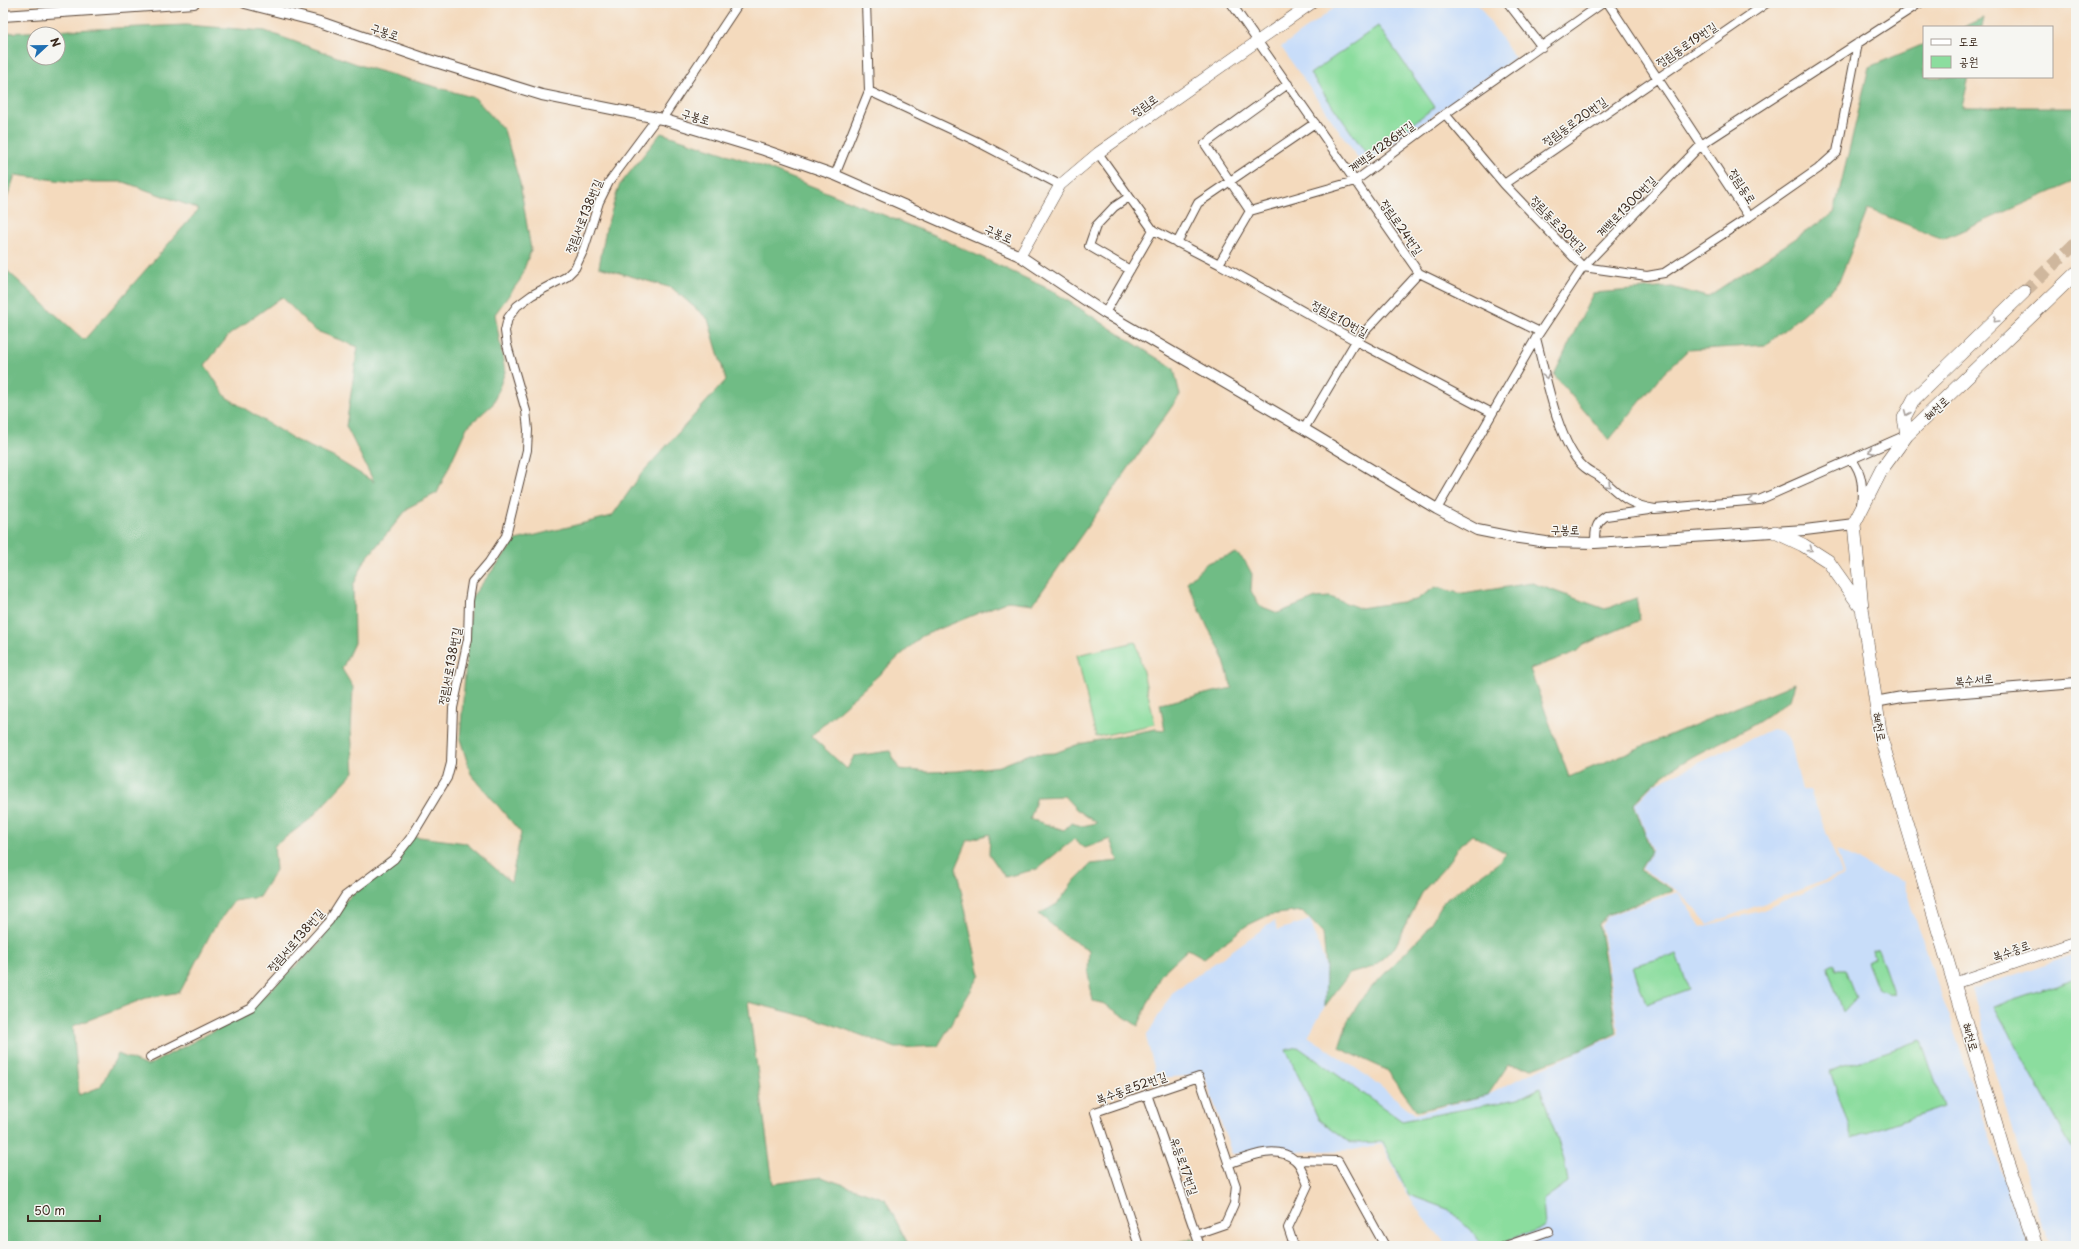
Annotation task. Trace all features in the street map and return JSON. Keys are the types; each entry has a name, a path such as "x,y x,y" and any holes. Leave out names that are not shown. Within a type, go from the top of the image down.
{"main road":[{"name":"정림로","path":"1020,256 1060,185 1098,153 1312,3"},
{"name":"혜천로","path":"2036,1246 2004,1151 1881,738 1862,608 1854,524 1882,469 1907,435 2076,273"},
{"path":"1907,435 1904,418 1914,399 2024,292"},
{"path":"1775,532 1804,545 1828,561 1862,608"},
{"name":"복수중로","path":"1955,983 2076,942"}],"street":[{"path":"3,16 194,3"},
{"name":"정림서로138번길","path":"150,1057 251,1007 329,921 345,896 394,859 412,836 447,778 451,763 453,708 468,639 469,601 472,582 489,562 506,536 526,450 528,430 526,411 507,344 505,331 508,318 517,306 532,295 566,277 575,268 584,249 599,202 609,182 659,119 739,3"},
{"path":"835,175 869,91 866,3"},
{"name":"정림로24번길","path":"1231,3 1419,273 1538,335"},
{"path":"1508,3 1542,47"},
{"name":"계백로1286번길","path":"1250,211 1355,181 1445,114 1603,3"},
{"name":"정림동로","path":"1608,3 1749,217 1818,168 1837,152 1858,43"},
{"name":"정림동로19번길","path":"1657,78 1767,3"},
{"path":"1903,3 1910,9"},
{"name":"계백로1300번길","path":"1437,509 1538,335 1583,267 1701,145 1920,3"},
{"name":"구봉로","path":"250,4 320,22 426,59 542,96 659,119 764,150 835,175 1020,256 1106,313 1304,428 1437,509 1477,530 1512,538 1546,542 1595,543 1775,532 1854,524"},
{"name":"정림동로20번길","path":"1504,184 1657,78"},
{"path":"1219,264 1250,211 1205,144 1288,84"},
{"path":"869,91 976,140 1060,185"},
{"name":"정림동로30번길","path":"1445,114 1504,184 1583,267 1647,276 1664,273 1749,217"},
{"path":"1177,243 1198,203 1314,123"},
{"name":"정림로10번길","path":"1098,153 1153,230 1219,264 1356,341 1492,413"},
{"path":"1129,197 1114,207 1096,226 1089,246 1130,270"},
{"path":"1106,313 1153,230"},
{"path":"1304,428 1356,341 1419,273"},
{"path":"1538,335 1558,420 1572,451 1583,466 1600,478 1617,495 1640,506 1655,509"},
{"path":"1595,543 1595,529 1600,520 1606,516 1655,509 1759,500 1907,435"},
{"path":"1852,460 1858,468 1862,479 1860,512"},
{"name":"복수서로","path":"1875,702 1902,697 2076,684"},
{"name":"복수동로52번길","path":"1140,1246 1095,1112 1199,1077 1236,1186 1234,1204 1225,1224 1196,1234"},
{"name":"유등로17번길","path":"1147,1094 1200,1246"},
{"path":"1228,1164 1267,1152 1287,1156 1296,1160 1338,1161 1385,1246"},
{"path":"1294,1246 1288,1228 1308,1185 1296,1160"},
{"path":"1505,1246 1549,1231"}],"shaded area":[{"path":"1341,3 1477,3 1515,58 1363,165 1281,47"},
{"path":"1772,729 1782,731 1791,743 1802,790 1810,790 1842,874 1708,924 1679,892 1642,869 1652,850 1635,804 1654,784"},
{"path":"1836,850 1903,882 2015,1211 2029,1246 1447,1246 1407,1195 1382,1144 1353,1150 1232,1154 1204,1075 1157,1078 1146,1037 1172,993 1274,921 1278,930 1310,920 1326,967 1325,1006 1308,1036 1370,1078 1415,1114 1488,1095 1522,1077 1619,1034 1601,925 1607,916 1678,892 1701,927 1760,911 1844,875"},
{"path":"2076,954 2076,1246 2052,1246 2038,1216 1972,989"}],"green space":[{"path":"1984,18 1982,26 1966,26"},
{"path":"186,25 265,31 365,67 475,98 504,130 520,183 531,250 520,280 495,314 505,372 493,404 467,427 437,493 409,507 365,560 353,586 354,643 342,669 353,687 351,731 354,772 309,820 274,846 276,870 259,897 234,901 212,931 180,992 146,998 73,1026 79,1095 100,1087 118,1054 147,1066 242,1016 319,944 343,903 394,859 412,836 466,843 511,882 521,833 471,774 460,739 471,598 516,540 612,516 642,473 726,380 708,319 672,288 599,267 606,229 619,186 661,133 754,163 936,236 1051,290 1174,369 1180,395 1033,604 1008,601 922,636 811,736 847,769 854,756 890,751 899,769 928,772 959,771 1000,766 1030,754 1055,753 1079,744 1155,729 1165,730 1160,704 1232,688 1221,651 1208,628 1187,582 1207,563 1236,553 1245,561 1252,574 1251,591 1260,606 1278,613 1316,598 1330,597 1359,608 1416,600 1435,587 1463,594 1532,583 1605,609 1636,598 1640,620 1583,645 1576,652 1530,669 1569,777 1795,683 1790,700 1756,723 1699,753 1671,770 1646,791 1634,804 1651,851 1640,870 1673,890 1607,915 1599,924 1617,1033 1577,1052 1533,1068 1508,1065 1488,1095 1417,1111 1387,1070 1339,1048 1348,1020 1365,994 1425,932 1444,901 1498,863 1506,853 1472,835 1457,848 1445,867 1423,891 1395,947 1373,967 1349,974 1325,1006 1326,967 1323,933 1302,911 1269,915 1246,926 1204,958 1188,949 1161,974 1138,1026 1105,1004 1093,1001 1088,974 1089,950 1065,936 1039,914 1057,904 1075,880 1091,864 1118,861 1110,839 1085,848 1074,839 1037,869 1005,877 989,854 990,834 968,840 956,868 980,975 938,1046 896,1048 820,1020 748,1002 773,1184 821,1177 885,1199 909,1246 3,1246 3,267 84,340 199,209 124,182 72,182 15,175 3,210 3,33 26,32 26,66 66,66 66,30","holes":["282,297 314,330 358,347 346,426 374,482 333,457 295,440 226,397 205,365 229,335","1064,796 1076,809 1097,823 1082,826 1071,823 1064,830 1030,819 1037,797"]},
{"path":"1378,26 1435,107 1368,156 1310,74"},
{"path":"1923,44 1923,78 1969,78 1962,107 2074,107 2076,109 2076,181 1943,239 1868,209 1838,284 1766,345 1688,350 1663,374 1609,440 1554,375 1593,293 1672,287 1707,297 1834,213 1869,67"},
{"path":"1136,642 1155,724 1096,737 1077,655"},
{"path":"1878,949 1894,995 1878,990 1867,962 1874,958 1872,951"},
{"path":"1676,954 1689,989 1646,1004 1633,966"},
{"path":"1833,963 1836,970 1845,970 1856,998 1843,1012 1827,966"},
{"path":"2076,978 2076,1153 2075,1154 1994,1006"},
{"path":"1921,1040 1944,1107 1853,1138 1830,1071"},
{"path":"1298,1047 1402,1121 1518,1099 1540,1088 1564,1159 1568,1182 1543,1200 1545,1227 1491,1246 1481,1246 1472,1231 1450,1210 1409,1195 1383,1142 1350,1143 1319,1120 1286,1050"},
{"path":"1193,1238 1195,1246 1166,1246"}],"tunnel":[{"path":"2024,292 2076,243"}]}
